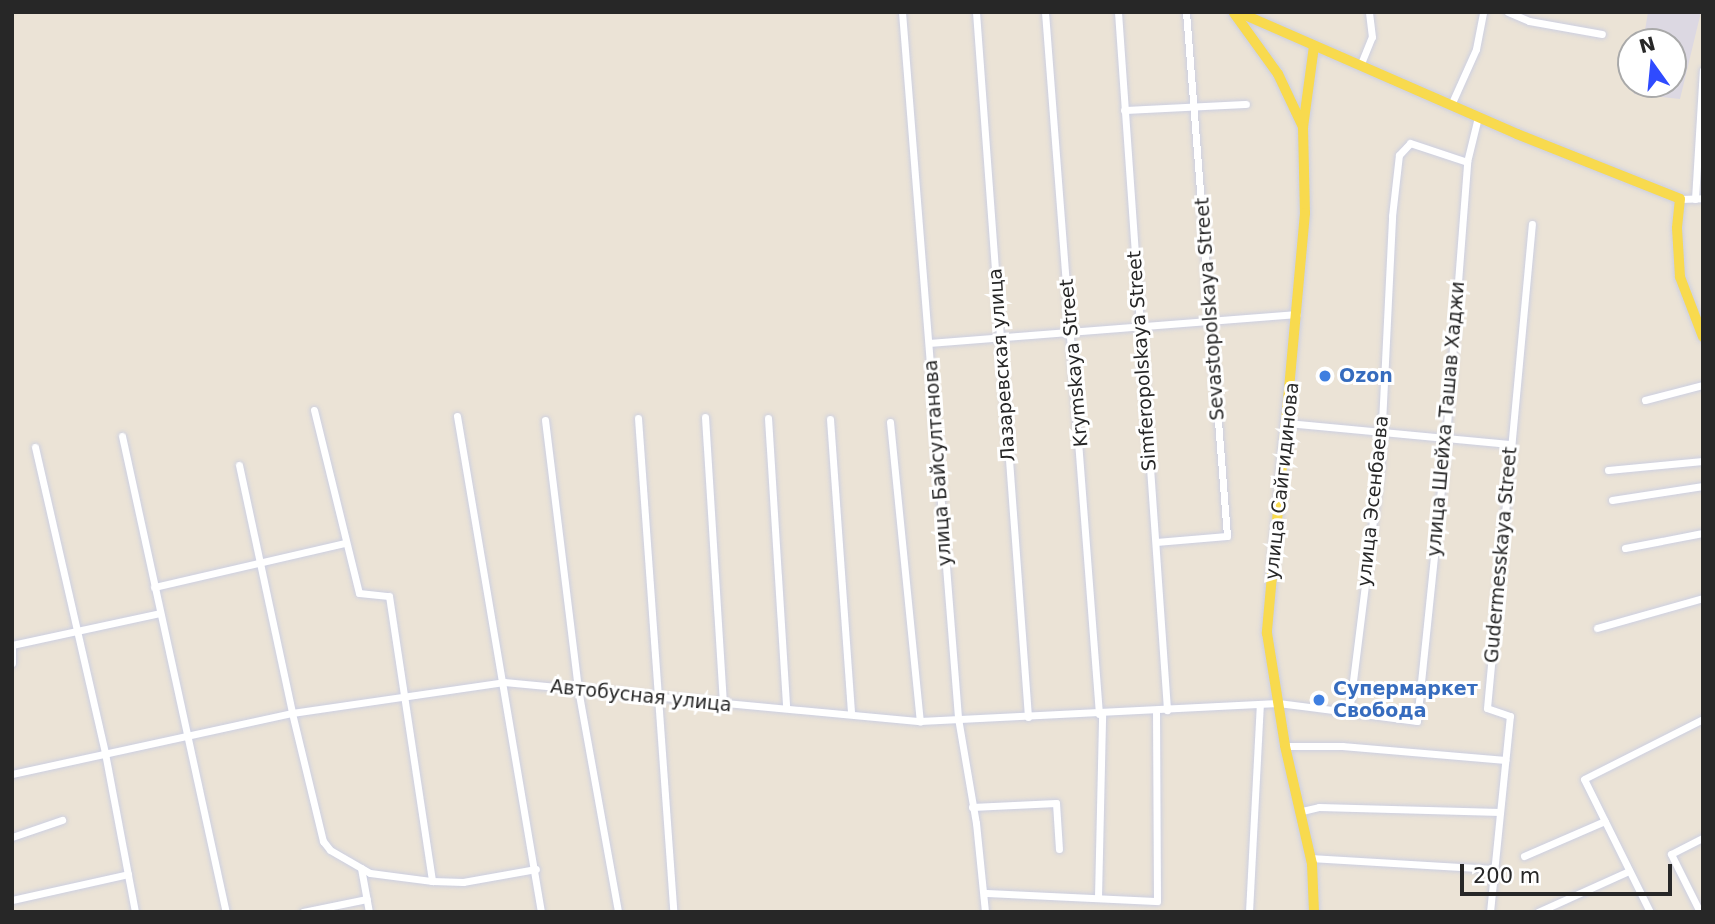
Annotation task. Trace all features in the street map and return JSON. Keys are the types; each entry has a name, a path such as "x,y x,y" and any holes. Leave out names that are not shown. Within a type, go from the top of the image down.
{"main road":[{"path":"1236,12 1478,117 1680,200 1677,228 1680,277 1703,337"},
{"path":"1236,12 1278,74 1303,127"},
{"name":"улица Сайгидинова","path":"1314,46 1303,127 1305,213 1267,633 1285,746 1302,811 1310,858 1314,912"}],"street":[{"name":"улица Байсултанова","path":"902,12 958,718 985,893 985,912"},
{"name":"Лазаревская улица","path":"976,12 1028,718"},
{"name":"Krymskaya Street","path":"1045,12 1100,714 1098,897"},
{"name":"Simferopolskaya Street","path":"1118,12 1138,327 1167,710"},
{"name":"Sevastopolskaya Street","path":"1156,542 1227,536 1186,12"},
{"path":"1360,66 1372,37 1369,12"},
{"path":"1451,105 1476,49 1483,12"},
{"path":"1508,12 1529,21 1602,34"},
{"path":"1680,200 1699,198 1703,70"},
{"path":"1124,110 1247,104"},
{"name":"улица Шейха Ташав Хаджи","path":"1417,721 1446,438 1467,162 1478,117"},
{"name":"улица Эсенбаева","path":"1349,713 1382,430 1392,216 1399,155 1410,143 1467,162"},
{"name":"Gudermesskaya Street","path":"1490,912 1510,716 1487,708 1532,224"},
{"path":"929,343 1297,314"},
{"path":"1645,400 1703,385"},
{"path":"314,410 344,543 359,593 389,596 407,699 432,881"},
{"path":"457,416 536,869 541,912"},
{"path":"705,417 723,706"},
{"path":"638,418 673,912"},
{"path":"768,418 786,706"},
{"path":"830,419 851,713"},
{"path":"545,420 579,689 618,912"},
{"path":"890,422 919,722"},
{"path":"1287,423 1511,444"},
{"path":"122,436 226,912"},
{"path":"35,447 105,753 135,912"},
{"path":"1608,470 1703,461"},
{"path":"239,465 292,713 323,841 330,850 370,873 432,881 463,881 536,869"},
{"path":"1612,500 1703,486"},
{"path":"1625,548 1703,533"},
{"path":"154,587 344,543"},
{"path":"1597,628 1703,598"},
{"path":"12,663 12,646 160,613"},
{"name":"Автобусная улица","path":"12,774 105,753 187,739 292,713 407,699 503,682 656,695 723,706 786,706 919,722 1278,703 1417,721"},
{"path":"1249,912 1259,704"},
{"path":"985,893 1157,901 1156,711"},
{"path":"1650,912 1584,779 1703,719"},
{"path":"1285,746 1342,746 1505,760"},
{"path":"972,807 1056,803 1059,849"},
{"path":"1302,811 1319,807 1500,812"},
{"path":"12,837 62,820"},
{"path":"1524,856 1605,821"},
{"path":"1700,912 1671,854 1703,838"},
{"path":"1310,858 1494,869"},
{"path":"361,868 369,912"},
{"path":"1538,912 1629,871"},
{"path":"12,900 128,874"},
{"path":"303,912 367,899"}],"shaded area":[{"path":"1648,12 1701,12 1687,70 1687,28 1645,28"}],"place":[{"name":"Ozon","path":"1325,376"},
{"name":"Супермаркет Свобода","path":"1319,700"}]}
